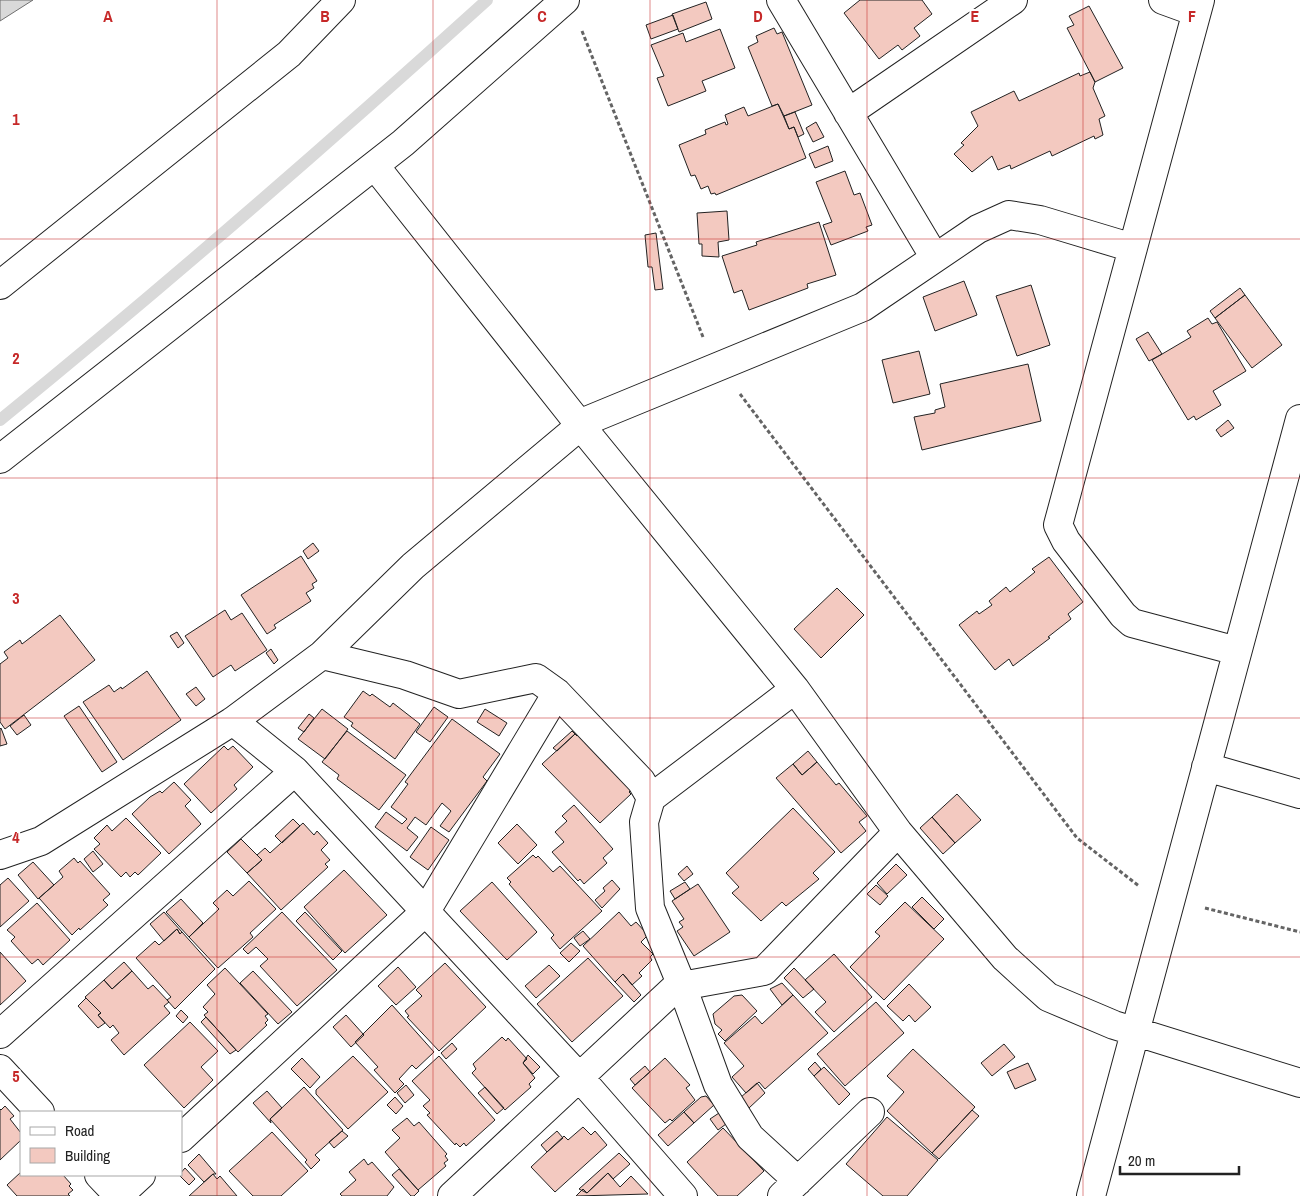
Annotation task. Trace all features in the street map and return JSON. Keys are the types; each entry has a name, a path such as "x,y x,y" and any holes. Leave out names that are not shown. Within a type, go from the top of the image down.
{"street":[{"path":"0,285 289,54 341,0"},
{"path":"0,460 375,166 565,0"},
{"path":"781,0 935,258"},
{"path":"848,113 1013,0"},
{"path":"1163,0 1198,6 1058,525 1066,541 1123,615 1132,623 1237,651"},
{"path":"375,166 580,425 795,689 898,832 1005,958 1048,997 1134,1031 1300,1084"},
{"path":"0,855 41,841 233,721 322,655 414,566 580,425 717,365 863,307 978,229 1009,215 1040,220 1133,248"},
{"path":"1091,1196 1300,419"},
{"path":"322,655 405,676 459,694 536,678 557,693 641,780 651,798"},
{"path":"795,689 651,798 644,822 650,908 682,986 718,1085 738,1120 790,1188 870,1112"},
{"path":"182,1137 426,911 557,693"},
{"path":"233,721 295,771 580,1078 683,1196"},
{"path":"1206,767 1300,794"},
{"path":"0,1034 295,771"},
{"path":"452,1196 676,987 764,971 898,832"},
{"path":"0,1069 39,1111"},
{"path":"100,1176 119,1196 140,1176"}],"path":[{"path":"581,28 701,333 717,365 1077,838 1139,886 1207,908 1300,932"}],"shaded area":[{"path":"0,0 33,0 0,21"}],"building":[{"path":"860,0 922,0 932,14 914,28 920,36 902,50 898,45 879,59 844,13"},
{"path":"706,2 712,19 679,32 672,14"},
{"path":"1089,6 1123,68 1095,82 1067,28 1074,25 1069,16"},
{"path":"673,15 678,29 651,39 646,25"},
{"path":"774,28 777,34 782,32 812,105 784,116 778,104 772,106 748,47 758,42 756,36"},
{"path":"720,29 735,68 702,81 706,91 668,106 657,78 664,76 651,45 683,33 686,42"},
{"path":"1090,72 1095,82 1093,88 1105,116 1099,119 1103,135 1095,139 1094,136 1052,156 1050,151 1011,169 1010,165 998,170 992,156 972,172 954,154 964,145 961,143 978,126 971,112 1014,91 1019,101 1079,73 1080,76"},
{"path":"778,104 789,129 794,127 806,158 716,195 715,193 711,194 708,186 701,189 695,175 691,176 679,145 706,134 705,130 725,122 726,125 728,124 725,115 744,107 748,116"},
{"path":"795,112 804,134 798,137 794,127 789,129 784,116"},
{"path":"816,122 824,137 813,142 806,128"},
{"path":"828,146 833,161 815,168 809,154"},
{"path":"845,171 854,195 860,193 872,225 866,227 868,231 831,245 823,225 832,222 816,182"},
{"path":"727,211 729,240 718,242 719,257 702,256 702,244 699,244 697,213"},
{"path":"819,222 836,275 807,284 808,288 749,310 742,290 734,293 722,256 757,245 756,242"},
{"path":"656,233 663,289 655,290 652,267 648,267 645,235"},
{"path":"964,281 977,315 935,331 923,297"},
{"path":"1031,285 1050,345 1017,356 996,296"},
{"path":"1240,288 1245,295 1215,318 1210,311"},
{"path":"1245,295 1282,345 1252,368 1215,318"},
{"path":"1208,318 1212,324 1217,322 1246,371 1213,391 1221,405 1196,420 1194,416 1188,420 1152,360 1191,337 1187,331"},
{"path":"1148,332 1162,354 1149,361 1136,339"},
{"path":"919,351 930,394 893,403 882,360"},
{"path":"1028,364 1041,421 922,450 914,417 935,413 935,410 945,407 940,384"},
{"path":"1228,420 1234,428 1221,437 1216,430"},
{"path":"313,543 319,551 308,559 303,551"},
{"path":"301,556 317,581 312,584 314,588 306,593 311,601 274,625 276,628 267,634 241,595"},
{"path":"1049,557 1083,602 1068,614 1071,619 1048,637 1050,638 1013,666 1009,659 995,670 959,625 977,611 979,614 992,605 989,601 1006,587 1010,592 1035,572 1032,569"},
{"path":"837,588 864,615 821,658 794,629"},
{"path":"225,610 231,620 242,613 267,650 235,671 231,665 213,677 185,636"},
{"path":"60,615 95,660 5,729 0,722 0,664 8,658 4,652 20,640 22,644"},
{"path":"177,632 184,643 178,648 170,636"},
{"path":"271,649 278,660 274,664 266,653"},
{"path":"147,671 181,720 123,760 83,702 109,685 114,692 121,687 122,689"},
{"path":"196,687 205,699 196,706 186,694"},
{"path":"363,691 370,696 372,694 390,707 393,703 420,724 395,759 351,726 353,723 344,717"},
{"path":"79,706 117,762 102,772 64,716"},
{"path":"434,707 448,717 430,742 416,732"},
{"path":"322,709 348,729 325,759 298,739"},
{"path":"485,709 507,723 499,736 477,722"},
{"path":"309,714 314,718 304,732 298,728"},
{"path":"24,715 31,725 17,735 10,726"},
{"path":"452,719 500,754 483,777 487,781 449,832 440,826 451,811 442,803 426,825 415,817 407,828 418,837 407,851 375,827 386,812 402,824 407,819 391,807 408,784 405,782"},
{"path":"0,729 7,744 0,746"},
{"path":"347,731 406,775 379,810 337,779 339,775 322,762"},
{"path":"572,731 575,734 557,751 553,748"},
{"path":"581,732 620,779 624,776 634,787 629,792 631,794 600,823 542,764 575,734 577,736"},
{"path":"224,746 228,750 233,746 253,767 234,785 237,789 211,813 184,784"},
{"path":"808,751 817,762 802,775 793,764"},
{"path":"817,762 836,785 839,783 867,816 859,822 866,831 841,853 776,778 793,764 802,775"},
{"path":"174,782 191,800 185,806 201,824 169,854 132,814 150,797 160,791 162,793"},
{"path":"957,794 981,820 955,843 932,817"},
{"path":"574,805 613,849 603,858 607,863 584,884 580,879 578,881 552,852 564,842 555,832 567,821 562,816"},
{"path":"793,808 835,852 813,873 819,879 786,906 782,902 761,921 732,893 739,887 726,873"},
{"path":"932,817 955,843 943,854 920,828"},
{"path":"126,818 161,853 138,875 135,872 130,877 126,872 121,877 94,849 100,844 94,838 107,825 112,831"},
{"path":"293,819 300,826 282,843 275,836"},
{"path":"303,823 314,835 317,831 328,843 321,850 330,860 325,864 328,867 281,910 247,873 262,860 257,855 265,848 270,853"},
{"path":"517,824 537,845 518,864 498,843"},
{"path":"431,827 449,840 428,870 410,857"},
{"path":"241,839 262,860 247,873 227,852"},
{"path":"93,851 103,864 93,872 84,859"},
{"path":"533,855 536,858 538,856 553,872 560,866 602,911 560,949 551,938 554,935 509,884 511,882 507,878"},
{"path":"74,858 78,863 80,861 110,894 103,900 108,905 72,935 39,898 63,877 59,871"},
{"path":"33,862 54,885 38,899 18,875"},
{"path":"896,864 907,875 887,894 877,883"},
{"path":"687,866 693,874 684,881 678,874"},
{"path":"344,870 387,915 345,953 304,907"},
{"path":"8,878 29,901 0,927 0,885"},
{"path":"612,880 620,889 602,908 595,900 605,891 603,888"},
{"path":"249,881 276,909 250,933 253,937 218,968 189,937 219,909 213,903 227,890 233,896"},
{"path":"492,882 537,932 507,960 460,911"},
{"path":"685,882 690,889 675,899 670,891"},
{"path":"698,884 730,932 694,956 677,931 683,927 679,922 684,919 672,901"},
{"path":"876,885 888,896 880,905 867,894"},
{"path":"922,897 944,919 934,929 912,907"},
{"path":"181,899 203,923 189,937 166,912"},
{"path":"905,902 944,939 884,1000 850,967 880,936 875,932"},
{"path":"37,903 70,940 43,965 38,959 32,964 11,941 15,937 7,930"},
{"path":"164,912 182,932 180,934 177,929 164,941 150,924"},
{"path":"282,912 337,970 297,1006 260,966 268,959 256,947 248,954 243,949"},
{"path":"305,912 342,951 333,960 296,921"},
{"path":"619,912 631,926 636,922 648,935 641,942 653,954 650,957 652,960 639,973 642,976 632,985 623,974 615,982 583,946"},
{"path":"177,929 180,934 182,932 215,969 175,1009 167,1000 171,997 136,958 155,941 159,945"},
{"path":"583,931 590,939 580,946 574,938"},
{"path":"571,943 580,951 569,962 560,953"},
{"path":"0,952 26,981 0,1005"},
{"path":"834,954 872,997 834,1032 815,1012 826,1002 805,980"},
{"path":"588,958 623,996 572,1042 537,1004"},
{"path":"124,962 132,971 112,989 104,980"},
{"path":"445,963 486,1007 439,1051 407,1017 409,1016 405,1011 422,996 416,990"},
{"path":"549,965 560,976 536,998 525,986"},
{"path":"398,967 416,987 396,1005 378,986"},
{"path":"225,968 268,1014 265,1016 268,1020 265,1023 267,1025 238,1052 204,1015 208,1012 203,1007 215,994 207,985"},
{"path":"794,968 814,989 803,998 784,978"},
{"path":"132,971 148,989 153,985 169,1002 164,1006 170,1013 124,1055 111,1040 119,1033 113,1025 110,1028 98,1015 101,1013 85,997 104,980 112,989"},
{"path":"253,971 292,1012 278,1024 240,983"},
{"path":"623,974 641,995 634,1002 615,982"},
{"path":"782,983 793,995 782,1005 770,989"},
{"path":"909,984 931,1007 915,1022 909,1015 903,1021 887,1006"},
{"path":"742,995 757,1011 725,1041 718,1034 722,1030 715,1024 713,1014 734,996"},
{"path":"793,995 828,1033 765,1089 759,1082 746,1093 732,1077 744,1066 724,1043 755,1016 762,1024"},
{"path":"86,998 101,1013 98,1015 105,1023 98,1028 78,1006"},
{"path":"876,1002 904,1033 845,1086 817,1054"},
{"path":"392,1005 434,1052 416,1069 412,1065 399,1079 404,1084 395,1093 374,1070 378,1067 355,1042"},
{"path":"181,1010 188,1017 183,1023 176,1016"},
{"path":"346,1015 364,1035 351,1047 333,1027"},
{"path":"206,1017 236,1050 230,1054 201,1022"},
{"path":"190,1022 218,1051 201,1067 213,1080 184,1108 144,1065"},
{"path":"502,1037 506,1041 508,1038 527,1059 523,1063 535,1078 529,1084 531,1087 505,1110 472,1073 476,1069 473,1064"},
{"path":"452,1043 457,1049 446,1059 441,1053"},
{"path":"1004,1044 1015,1057 992,1076 981,1063"},
{"path":"913,1049 975,1107 932,1153 887,1111 904,1092 887,1076"},
{"path":"528,1055 540,1067 533,1074 523,1063"},
{"path":"353,1056 388,1092 348,1129 316,1094 316,1090"},
{"path":"439,1056 495,1120 466,1146 464,1143 460,1147 456,1143 455,1145 427,1115 430,1113 423,1106 430,1100 412,1081"},
{"path":"302,1058 320,1077 310,1088 291,1069"},
{"path":"665,1058 690,1085 686,1088 695,1100 672,1121 670,1119 665,1123 632,1088"},
{"path":"815,1062 821,1069 814,1076 808,1069"},
{"path":"1028,1063 1036,1080 1015,1089 1007,1072"},
{"path":"645,1066 650,1072 635,1085 630,1079"},
{"path":"824,1067 850,1094 839,1105 814,1076"},
{"path":"757,1083 765,1093 749,1108 740,1098"},
{"path":"406,1085 414,1095 405,1103 397,1093"},
{"path":"304,1087 343,1130 315,1155 320,1160 311,1169 305,1162 307,1160 270,1119"},
{"path":"485,1087 504,1108 497,1114 478,1093"},
{"path":"267,1091 282,1108 270,1119 271,1123 253,1103"},
{"path":"706,1096 714,1105 694,1123 684,1112 701,1097"},
{"path":"395,1097 403,1106 396,1114 387,1105"},
{"path":"5,1106 14,1116 10,1119 20,1132 20,1141 0,1160 0,1109"},
{"path":"972,1110 979,1116 939,1159 932,1153"},
{"path":"684,1112 694,1123 668,1146 658,1135"},
{"path":"719,1113 726,1124 718,1130 710,1119"},
{"path":"887,1117 938,1160 907,1196 883,1196 846,1164"},
{"path":"407,1118 414,1126 419,1122 447,1154 445,1156 448,1160 444,1163 446,1166 418,1190 385,1152 400,1138 392,1130"},
{"path":"583,1127 591,1135 595,1131 607,1145 555,1192 531,1167 564,1136 568,1140"},
{"path":"723,1128 764,1171 737,1196 718,1196 687,1162"},
{"path":"342,1131 348,1136 334,1148 329,1142"},
{"path":"557,1131 563,1138 547,1152 541,1145"},
{"path":"272,1132 308,1171 281,1196 253,1196 229,1171"},
{"path":"619,1153 630,1164 613,1179 608,1173 587,1193 579,1189"},
{"path":"199,1154 216,1174 213,1174 204,1182 188,1165"},
{"path":"364,1159 368,1165 372,1162 394,1187 387,1196 342,1196 340,1194 356,1180 349,1172"},
{"path":"185,1168 195,1179 189,1185 180,1176 182,1176 182,1172"},
{"path":"399,1169 419,1191 414,1196 411,1196 392,1175"},
{"path":"20,1173 20,1176 64,1176 71,1184 69,1186 73,1190 68,1194 70,1196 17,1196 7,1185"},
{"path":"608,1173 620,1187 631,1176 648,1194 576,1196 583,1189 587,1193"},
{"path":"213,1174 217,1179 220,1176 237,1196 189,1196"}],"waterway":[{"path":"0,420 124,318 246,213 487,0"}]}
